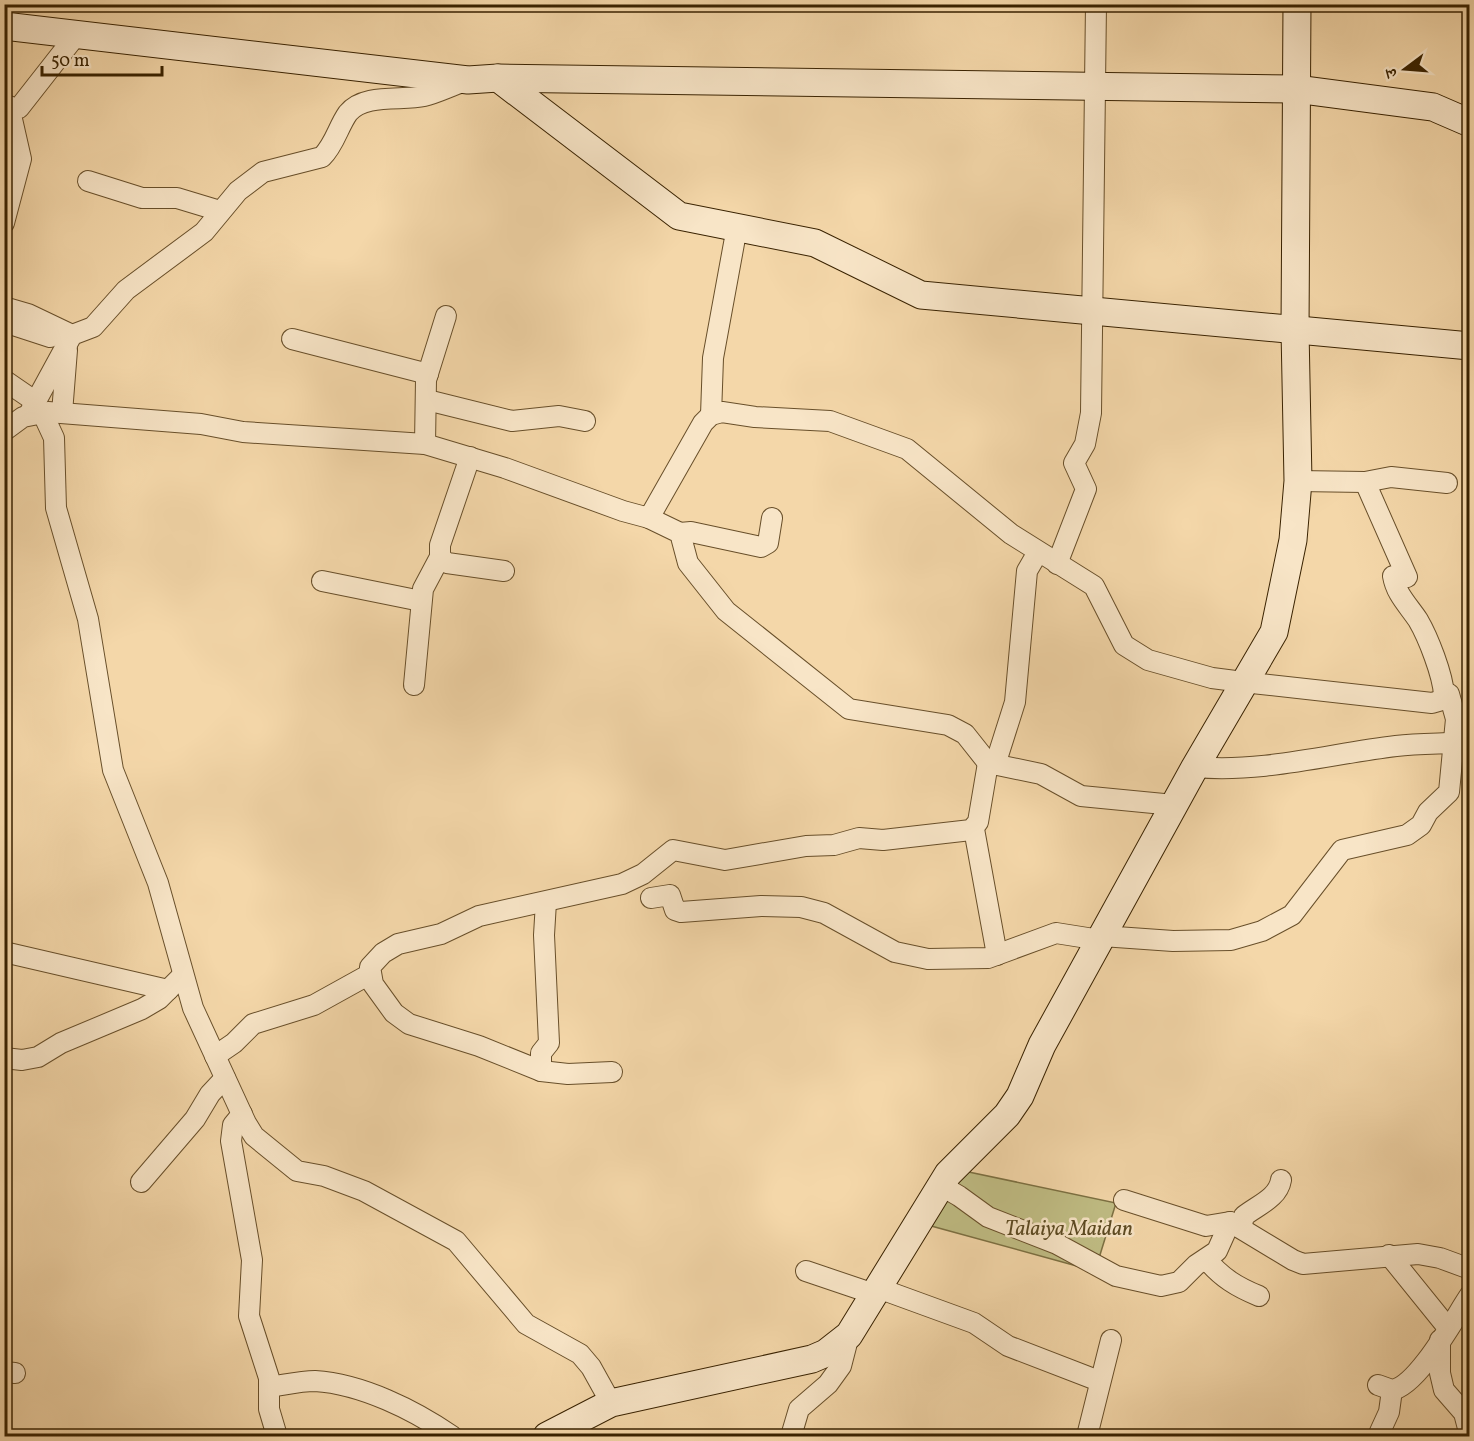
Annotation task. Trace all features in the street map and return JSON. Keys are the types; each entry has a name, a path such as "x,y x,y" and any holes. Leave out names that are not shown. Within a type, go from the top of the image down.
{"street":[{"path":"1057,564 1086,489 1074,463 1085,444 1091,413 1096,4"},
{"path":"793,1432 799,1409 828,1384 841,1366 849,1335 940,1185 954,1167 1007,1115 1020,1096 1042,1045 1195,767 1274,632 1279,617 1295,524 1298,481 1295,330 1297,4"},
{"path":"4,26 460,79 1296,89 1433,107 1470,123"},
{"path":"4,223 21,159 14,107 77,34"},
{"path":"498,78 679,216 815,243 921,295 1470,346"},
{"path":"4,322 69,339 93,327 126,290 204,232 238,190 263,171 322,157 329,150 348,113 355,107 373,101 422,97 460,79"},
{"path":"88,181 142,198 177,198 220,212"},
{"path":"711,415 713,358 737,227"},
{"path":"4,307 28,314 69,339"},
{"path":"425,444 427,400 425,389 446,316"},
{"path":"44,411 69,339"},
{"path":"44,411 69,339"},
{"path":"292,339 428,374"},
{"path":"4,380 44,411 54,438 56,508 88,619 107,747 116,779 158,883 182,976 193,1008 254,1136 297,1171 324,1176 364,1191 456,1241 526,1324 580,1354 591,1367 611,1403"},
{"path":"427,400 512,421 559,416 585,421"},
{"path":"4,431 44,411 201,424 243,432 425,444 649,518 680,533 691,531 761,548 768,543 772,518"},
{"path":"649,518 704,423 711,415 722,412 755,417 830,422 897,444 1011,534 1094,586 1118,636 1125,645 1137,654 1163,666 1243,682 1355,697 1432,703 1439,701 1444,695 1443,684 1425,634 1395,589 1400,576 1365,482"},
{"path":"414,685 421,601 427,577 440,557 440,545 470,457"},
{"path":"1298,481 1365,482 1391,477 1447,483"},
{"path":"680,533 688,563 726,611 842,705 867,714 948,725 965,734 991,764 1041,774 1081,796 1174,805"},
{"path":"997,955 974,829 978,822 991,764 1015,702 1027,571 1038,552"},
{"path":"440,557 447,563 504,571"},
{"path":"322,581 421,601"},
{"path":"651,898 670,895 675,910 681,912 761,906 813,910 895,952 922,958 978,959 997,955 1056,933 1101,938 1173,941 1231,940 1262,931 1292,915 1342,850 1407,835 1421,825 1428,812 1449,792 1462,743 1449,694"},
{"path":"1195,767 1254,767 1397,746 1462,743"},
{"path":"612,1072 568,1074 541,1071 478,1046 409,1024 394,1013 373,984 370,967 377,958 398,944 441,934 489,913 622,884 643,874 673,850 725,860 800,846 834,845 859,838 883,840 974,829"},
{"path":"541,1071 541,1053 549,1043 544,941 546,902"},
{"path":"4,952 168,990"},
{"path":"215,1056 234,1043 253,1024 314,1005 370,974"},
{"path":"4,1058 22,1060 38,1057 62,1043 151,1004 182,976"},
{"path":"141,1182 195,1119 210,1094 225,1078"},
{"path":"242,1114 232,1125 231,1141 252,1260 249,1316 268,1371 269,1409 277,1437"},
{"path":"940,1185 960,1196 988,1217 1057,1244 1116,1276 1170,1286 1179,1282 1216,1251 1244,1216 1273,1197 1280,1189 1281,1180"},
{"path":"1124,1200 1206,1226 1236,1225 1303,1264 1312,1265 1334,1260 1368,1260 1389,1256 1430,1256 1470,1269"},
{"path":"1389,1256 1444,1334 1440,1373 1444,1390 1464,1413 1470,1436"},
{"path":"1206,1259 1227,1281 1259,1296"},
{"path":"806,1271 974,1323 1008,1346 1099,1381"},
{"path":"1378,1437 1389,1412 1385,1388 1405,1384 1428,1359 1470,1295"},
{"path":"556,1435 611,1403 812,1359 826,1353 849,1335"},
{"path":"1087,1437 1099,1381 1111,1340"},
{"path":"269,1387 315,1381 357,1389 426,1420 452,1437"}],"green space":[{"name":"Talaiya Maidan","path":"964,1171 1116,1203 1095,1271 924,1224"}]}
